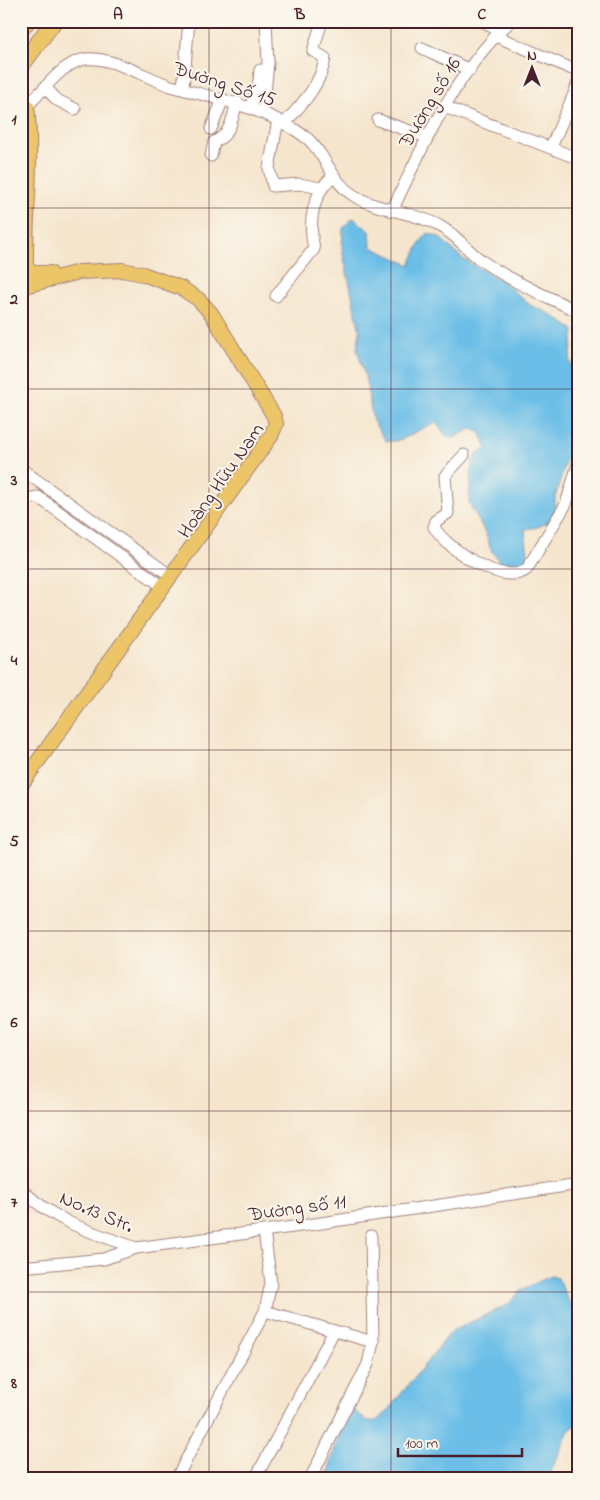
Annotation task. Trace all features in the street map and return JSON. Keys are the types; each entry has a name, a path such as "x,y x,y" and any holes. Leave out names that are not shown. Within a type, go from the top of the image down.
{"highway":[{"path":"26,43 40,21"},
{"path":"26,43 54,21"}],"main road":[{"name":"Hoàng Hữu Nam","path":"24,102 26,267 32,274 42,275 77,266 122,265 152,271 184,283 202,296 228,325 280,414 282,424 276,439 167,590 152,604"},
{"name":"Hoàng Hữu Nam","path":"21,286 79,272 122,270 143,274 181,288 198,299 211,313 274,416 276,424 271,436 21,785"}],"street":[{"path":"183,88 189,21"},
{"path":"263,113 268,63 266,21"},
{"path":"320,188 300,184 273,186 269,168 281,122 317,83 325,59 313,51 322,21"},
{"path":"483,21 497,34 579,72"},
{"name":"Đường số 16","path":"392,211 427,138 445,107 497,34 511,21"},
{"path":"422,48 470,70"},
{"name":"Đường Số 15","path":"24,102 46,88 65,69 82,60 89,59 108,61 183,88 237,102 281,122 308,140 317,149 333,176 353,195 392,211 441,226 476,257 508,278 579,312"},
{"path":"250,108 259,81 261,66"},
{"path":"551,147 576,95 579,80"},
{"path":"46,88 57,100 76,109"},
{"path":"211,129 224,98"},
{"path":"211,156 214,142 224,138 227,133 237,102"},
{"path":"445,107 579,159"},
{"path":"378,120 427,138"},
{"path":"276,296 314,250 311,228 320,188 333,176"},
{"path":"579,360 579,375"},
{"path":"464,455 445,476 448,513 434,523 436,532 449,545 475,563 509,574 518,574 527,568 566,504 579,461"},
{"path":"21,469 166,581"},
{"path":"21,500 38,497 166,581"},
{"name":"Đường số 11","path":"21,1267 104,1258 136,1248 579,1184"},
{"name":"No.13 Str.","path":"21,1189 42,1208 64,1222 136,1248"},
{"path":"176,1479 265,1311 271,1283 264,1231"},
{"path":"310,1479 368,1364 373,1342 371,1236"},
{"path":"265,1311 373,1342"},
{"path":"255,1479 334,1331"}],"water":[{"path":"353,218 370,231 371,247 410,265 420,244 428,233 439,237 463,259 502,281 530,305 550,314 574,330 570,361 574,368 575,415 572,439 555,498 555,510 548,522 538,527 525,529 528,555 522,565 513,568 501,564 491,550 485,532 469,503 472,462 477,453 487,450 481,433 472,428 454,438 446,436 437,423 407,437 386,441 373,421 365,376 357,349 360,332 342,249 343,228"},
{"path":"551,1276 558,1278 579,1319 579,1422 568,1432 548,1479 326,1479 347,1406 368,1421 376,1421 384,1415 452,1331 509,1304 521,1290"}]}
